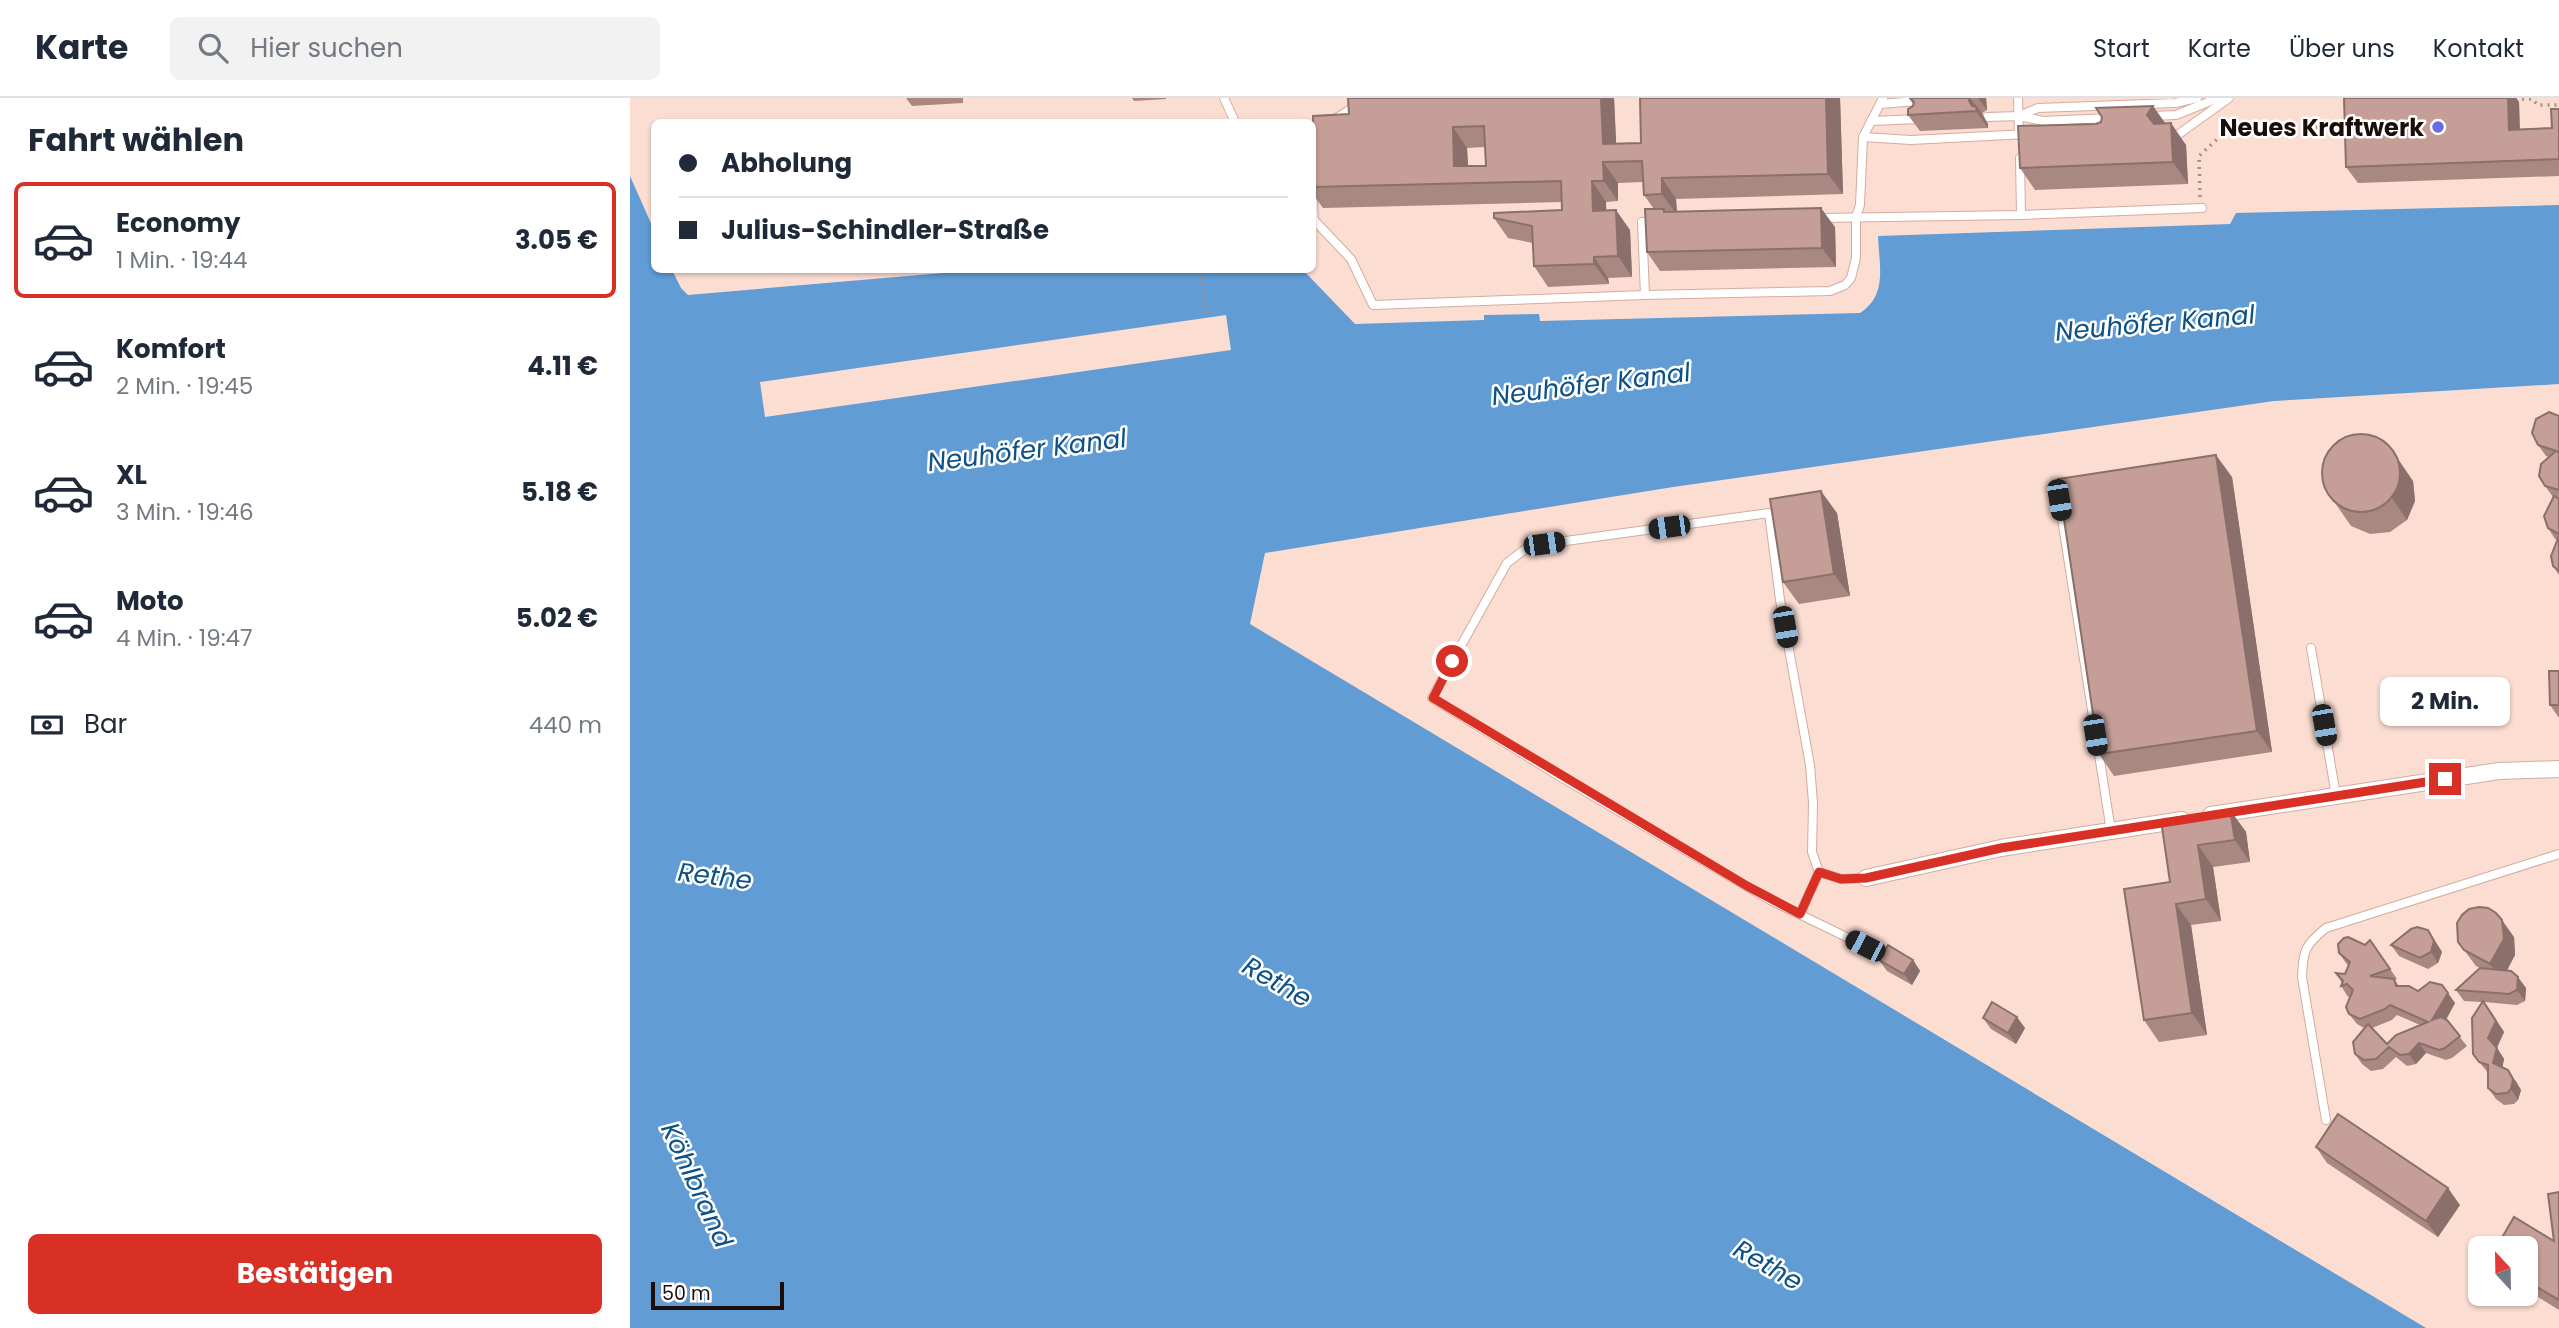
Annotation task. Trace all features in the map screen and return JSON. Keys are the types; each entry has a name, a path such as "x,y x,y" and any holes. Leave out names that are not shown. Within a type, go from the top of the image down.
{"street":[{"path":"1866,878 2001,848 2499,771 2559,769"}],"lane":[{"path":"1224,98 1234,119"},
{"path":"1324,126 1368,98"},
{"path":"2018,98 2021,215"},
{"path":"2019,116 2038,108 2175,103 2197,98"},
{"path":"2136,117 2176,115 2218,98"},
{"path":"2173,136 2229,98"},
{"path":"1316,222 1351,260 1373,305 1830,291 1844,285 1851,278 1856,258 1856,217 1860,205 1863,137 1881,101 1918,102"},
{"path":"1987,117 2019,116 2043,121 2122,118"},
{"path":"1871,121 1919,119"},
{"path":"1863,137 1911,140 2035,135"},
{"path":"1816,218 2021,215 2202,208"},
{"path":"1645,295 1642,222 1669,221"},
{"path":"2059,500 2111,831"},
{"path":"1800,914 1819,872 1812,852 1813,803 1810,765 1780,600 1769,513 1544,544 1524,551 1507,563 1433,698 1747,886 1800,914 1865,946"},
{"path":"2311,648 2336,796"},
{"path":"2326,1120 2301,977 2303,956 2308,942 2326,928 2559,854"},
{"path":"1819,872 1841,879 1866,878"}],"path":[{"path":"2505,100 2532,99 2539,105 2559,105"},
{"path":"2202,208 2199,156 2226,131 2347,126 2347,115"},
{"path":"1201,273 1208,317"}],"water":[{"path":"630,176 651,223 651,273 674,273 688,295 943,273 1306,273 1355,324 1484,320 1484,315 1539,314 1540,321 1860,313 1869,306 1878,288 1878,236 2230,224 2236,213 2559,205 2559,384 2274,401 1673,487 1265,553 1250,624 2426,1328 630,1328"}],"pier":[{"path":"1226,315 1231,350 765,417 760,382"}],"building":[{"path":"1348,98 1601,98 1603,144 1641,143 1640,98 1826,98 1828,174 1662,178 1662,194 1644,195 1642,161 1603,162 1604,181 1592,181 1593,211 1616,210 1618,256 1594,257 1594,264 1534,266 1532,226 1494,218 1494,213 1562,210 1561,181 1316,187 1316,119 1313,119 1313,116 1349,114","holes":["1484,126 1486,166 1454,166 1453,127"]},
{"path":"1910,98 1970,98 1969,101 1977,111 1908,115 1908,109 1914,102"},
{"name":"Neues Kraftwerk","path":"2344,98 2508,98 2509,130 2552,128 2551,109 2559,109 2559,159 2346,167"},
{"path":"2153,106 2147,115 2154,124 2171,123 2173,162 2020,168 2018,126 2096,124 2101,122 2102,117 2096,108"},
{"path":"1821,208 1822,248 1647,252 1645,209 1664,209 1664,212"},
{"path":"2549,412 2559,416 2559,452 2538,445 2532,433 2536,419"},
{"path":"2361,434 2376,437 2388,446 2397,458 2400,473 2397,488 2388,500 2376,509 2361,512 2346,509 2334,500 2325,488 2322,473 2325,458 2334,446 2346,437"},
{"path":"2556,451 2559,453 2559,490 2545,486 2539,476 2541,464"},
{"path":"2216,455 2257,731 2099,754 2058,479"},
{"path":"1821,491 1834,574 1783,582 1770,499"},
{"path":"2554,496 2559,499 2559,534 2548,528 2544,516"},
{"path":"2559,536 2559,571 2553,566 2551,556"},
{"path":"2549,671 2559,671 2559,705 2550,705"},
{"path":"2230,810 2235,840 2198,845 2206,899 2176,904 2192,1013 2144,1020 2124,889 2170,882 2161,820"},
{"path":"2488,908 2502,920 2504,939 2490,964 2464,950 2458,942 2457,923 2469,909"},
{"path":"2417,927 2428,930 2434,941 2431,952 2420,958 2391,945 2411,929"},
{"path":"2348,937 2365,945 2370,940 2390,969 2370,976 2394,979 2396,986 2409,986 2418,991 2430,982 2442,985 2448,993 2432,1020 2441,1017 2447,1020 2460,1036 2439,1050 2419,1043 2409,1054 2400,1055 2389,1047 2376,1059 2364,1060 2355,1054 2353,1042 2368,1024 2387,1044 2396,1035 2428,1022 2390,1005 2360,1019 2349,1014 2346,1007 2353,990 2347,984 2341,986 2343,981 2336,973 2345,974 2350,962 2339,953 2338,944"},
{"path":"1888,945 1913,960 1904,974 1879,960"},
{"path":"2480,968 2511,971 2518,977 2517,990 2509,994 2456,990"},
{"path":"2483,1001 2496,1021 2488,1038 2497,1048 2493,1063 2508,1070 2513,1079 2511,1089 2507,1093 2496,1094 2488,1088 2488,1065 2479,1062 2473,1054 2472,1018"},
{"path":"1992,1002 2017,1017 2008,1033 1983,1018"},
{"path":"2338,1114 2448,1188 2426,1221 2316,1147"},
{"path":"2559,1192 2559,1300 2538,1288 2538,1236 2503,1236 2514,1217 2554,1241 2548,1194"}],"place":[{"name":"Neues Kraftwerk","path":"2438,127"}],"route":[{"path":"1452,661 1433,698 1559,776 1770,900 1800,914 1819,872 1841,879 1866,878 2001,848 2445,779"}],"water label":[{"name":"Neuhöfer Kanal","path":"2155,323"},
{"name":"Neuhöfer Kanal","path":"1591,384"},
{"name":"Neuhöfer Kanal","path":"1027,450"},
{"name":"Rethe","path":"715,876"},
{"name":"Rethe","path":"1277,982"},
{"name":"Köhlbrand","path":"697,1185"},
{"name":"Rethe","path":"1768,1265"}]}
